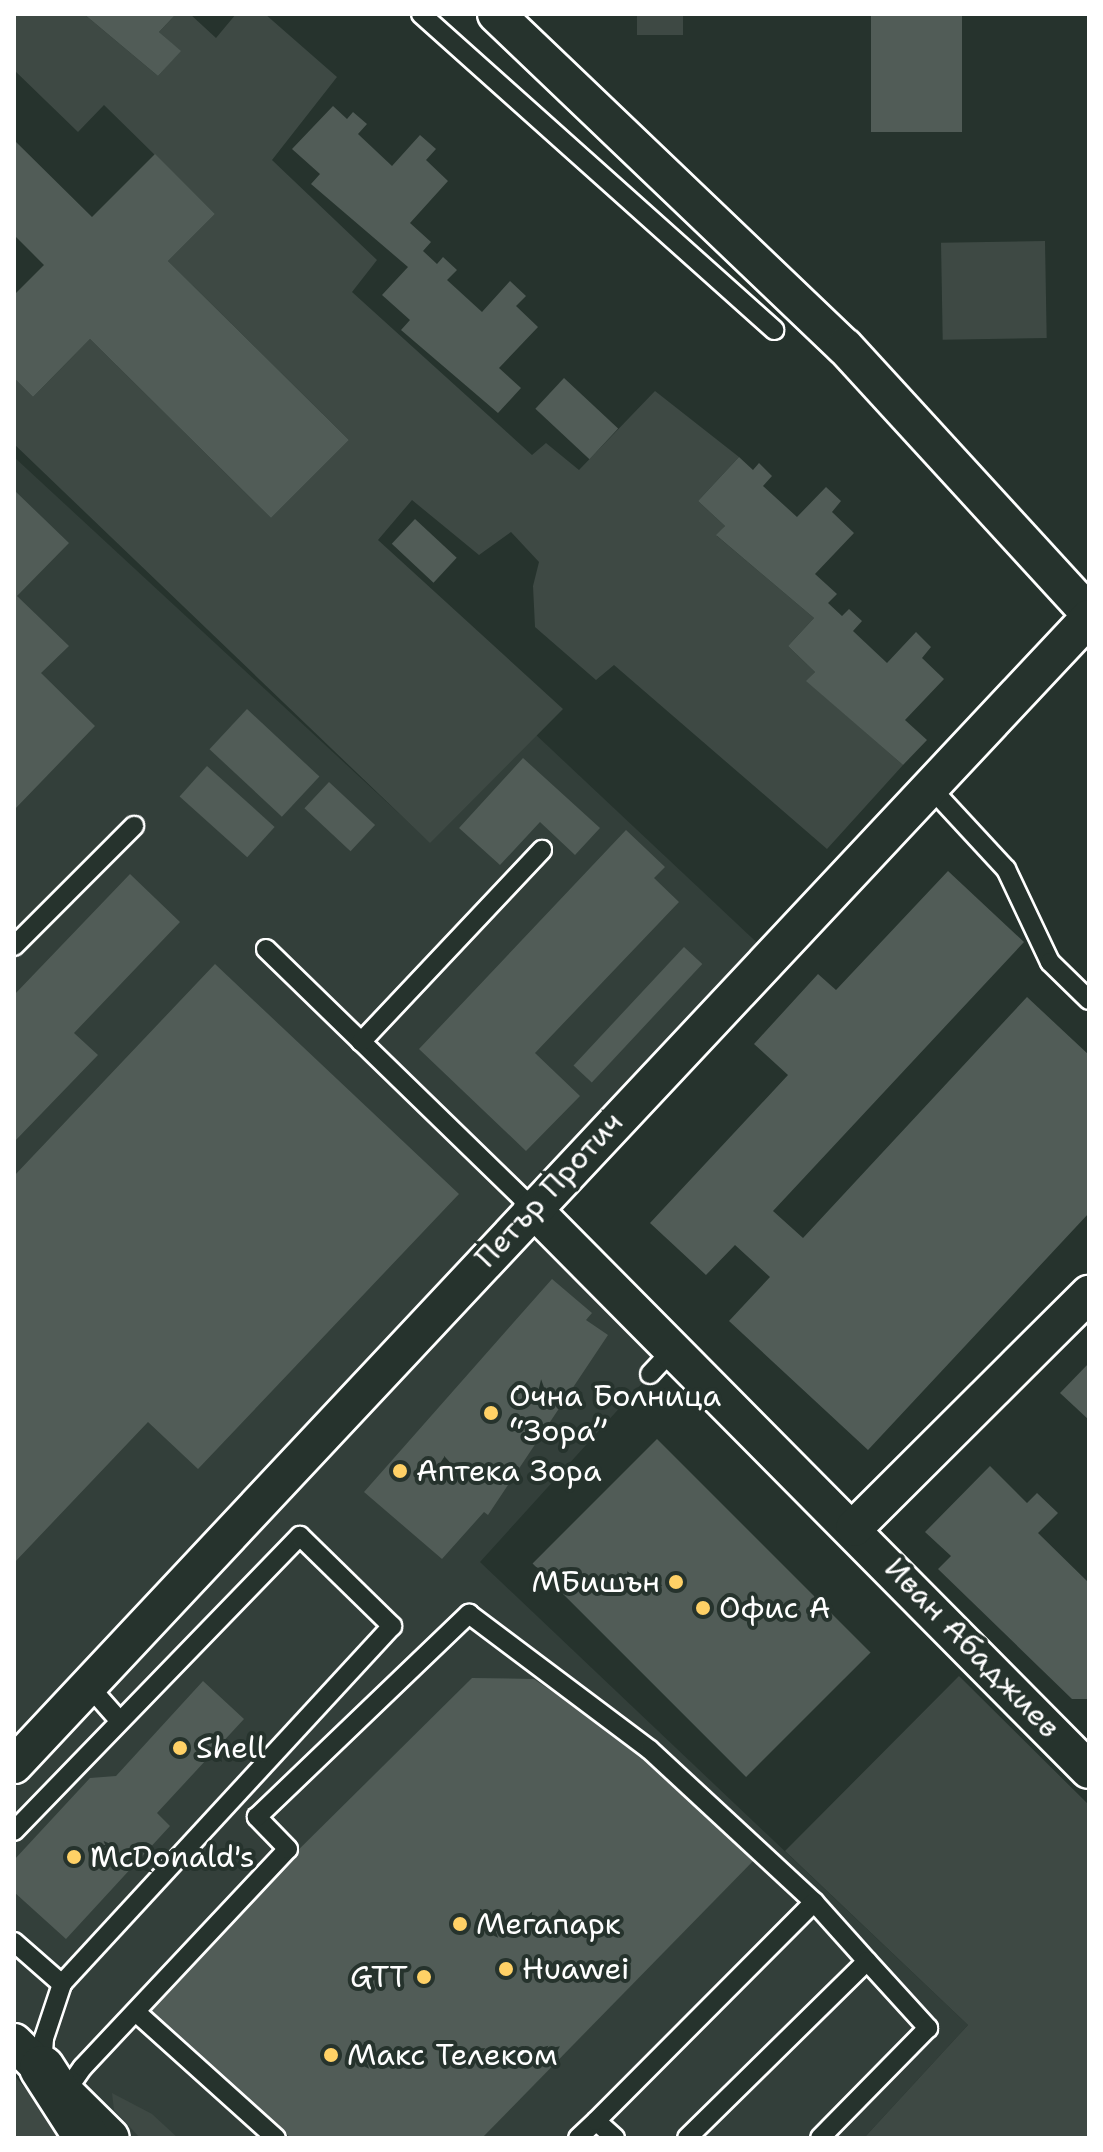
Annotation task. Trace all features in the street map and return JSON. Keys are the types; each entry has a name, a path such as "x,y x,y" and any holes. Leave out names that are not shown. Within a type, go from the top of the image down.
{"highway":[{"path":"41,2067 87,2138"}],"street":[{"path":"496,14 845,347 1089,616"},
{"name":"Петър Протич","path":"14,1765 1089,616"},
{"name":"Иван Абаджиев","path":"532,1208 662,1361 854,1528 953,1643 1089,1770"},
{"path":"854,1528 1089,1294"},
{"path":"41,2067 111,2138"}],"lane":[{"path":"421,14 774,330"},
{"path":"930,787 1006,869 1050,962 1089,1000"},
{"path":"14,946 134,826"},
{"path":"361,1042 542,850"},
{"path":"266,949 532,1208"},
{"path":"14,1831 300,1536 392,1626 62,1984 44,2038 41,2067"},
{"path":"41,2067 137,2013 288,1849 257,1817 469,1614 650,1750 814,1902 928,2028 820,2138"},
{"path":"88,1685 119,1720"},
{"path":"578,2138 814,1902"},
{"path":"14,1942 62,1984"},
{"path":"687,2138 867,1961"},
{"path":"137,2013 276,2138"},
{"path":"596,2121 615,2138"}],"shaded area":[{"path":"14,14 84,14 158,76 180,51 159,32 176,14 190,14 216,38 236,14 265,14 337,77 272,160 377,260 352,292 532,455 546,443 579,470 655,391 739,457 698,501 725,526 717,536 814,618 788,646 815,672 807,681 903,765 827,849 614,665 596,680 535,627 533,586 539,562 511,532 479,555 412,500 378,540 563,709 430,843 14,444 14,378 33,397 90,339 271,518 349,440 168,261 215,214 104,105 78,132 14,70"},
{"path":"637,14 683,14 683,35 637,35"},
{"path":"1045,241 1047,338 943,340 941,243"},
{"path":"14,457 430,842 534,733 770,955 532,1208 673,1349 480,1562 968,2025 864,2138 114,2138 14,2042"},
{"path":"959,1676 1089,1805 1089,2138 864,2138 968,2025 785,1851"},
{"path":"14,2075 41,2107 62,2138 14,2138"},
{"path":"112,2093 152,2114 178,2138 140,2138 114,2110"}],"building":[{"path":"84,14 176,14 159,32 181,51 158,76"},
{"path":"871,14 962,14 962,132 871,132"},
{"path":"333,106 347,119 353,112 367,124 358,134 392,166 420,135 436,149 426,160 448,181 410,223 431,242 423,251 437,264 443,257 457,270 447,280 482,312 510,281 526,296 516,306 538,327 499,368 521,388 498,413 401,330 410,320 382,295 408,267 311,184 320,174 292,149"},
{"path":"14,140 92,217 155,154 215,214 168,261 349,440 271,518 90,339 33,397 14,378 14,295 44,265 14,235"},
{"path":"564,378 618,428 589,459 535,409"},
{"path":"739,457 753,470 759,463 772,476 763,486 797,517 826,487 841,501 832,512 854,533 815,574 837,594 828,603 842,616 849,609 862,621 853,631 887,663 916,632 931,647 922,658 944,679 905,720 927,740 903,765 806,681 815,672 788,646 814,618 716,535 725,526 698,501"},
{"path":"14,490 69,543 17,596 69,646 41,673 95,726 14,810"},
{"path":"415,519 457,558 433,583 392,544"},
{"path":"247,709 319,777 282,817 209,749"},
{"path":"523,758 600,828 575,855 540,822 500,865 459,828"},
{"path":"207,766 275,827 247,857 180,796"},
{"path":"329,782 375,825 351,851 304,808"},
{"path":"626,830 665,867 654,878 679,902 535,1053 580,1096 526,1151 419,1049"},
{"path":"948,871 1024,942 773,1211 803,1238 1027,997 1089,1055 1089,1213 868,1450 729,1321 770,1277 735,1245 706,1275 650,1223 788,1075 754,1044 818,974 836,990"},
{"path":"130,874 180,922 74,1033 98,1055 14,1142 14,995"},
{"path":"684,947 702,964 592,1083 574,1065"},
{"path":"215,964 459,1194 198,1469 148,1422 14,1563 14,1176"},
{"path":"552,1279 592,1313 586,1320 608,1335 488,1515 484,1512 442,1559 364,1492"},
{"path":"1089,1363 1089,1420 1060,1393"},
{"name":"Офис А","path":"657,1439 871,1653 746,1777 533,1563"},
{"path":"990,1466 1027,1503 1037,1493 1058,1513 1038,1533 1089,1583 1089,1699 1072,1699 938,1569 951,1556 925,1532"},
{"name":"Мегапарк","path":"472,1678 534,1679 663,1768 758,1856 482,2138 291,2138 149,2014 274,1874"},
{"path":"203,1681 244,1719 157,1813 170,1826 66,1939 14,1892 14,1860 90,1778 116,1776"}],"place":[{"name":"Очна Болница “Зора”","path":"491,1413"},
{"name":"Аптека Зора","path":"400,1471"},
{"name":"МБишън","path":"676,1582"},
{"name":"Офис А","path":"703,1608"},
{"name":"Shell","path":"180,1748"},
{"name":"McDonald's","path":"74,1857"},
{"name":"Мегапарк","path":"460,1924"},
{"name":"Huawei","path":"506,1969"},
{"name":"GTT","path":"424,1977"},
{"name":"Макс Телеком","path":"331,2055"}]}
